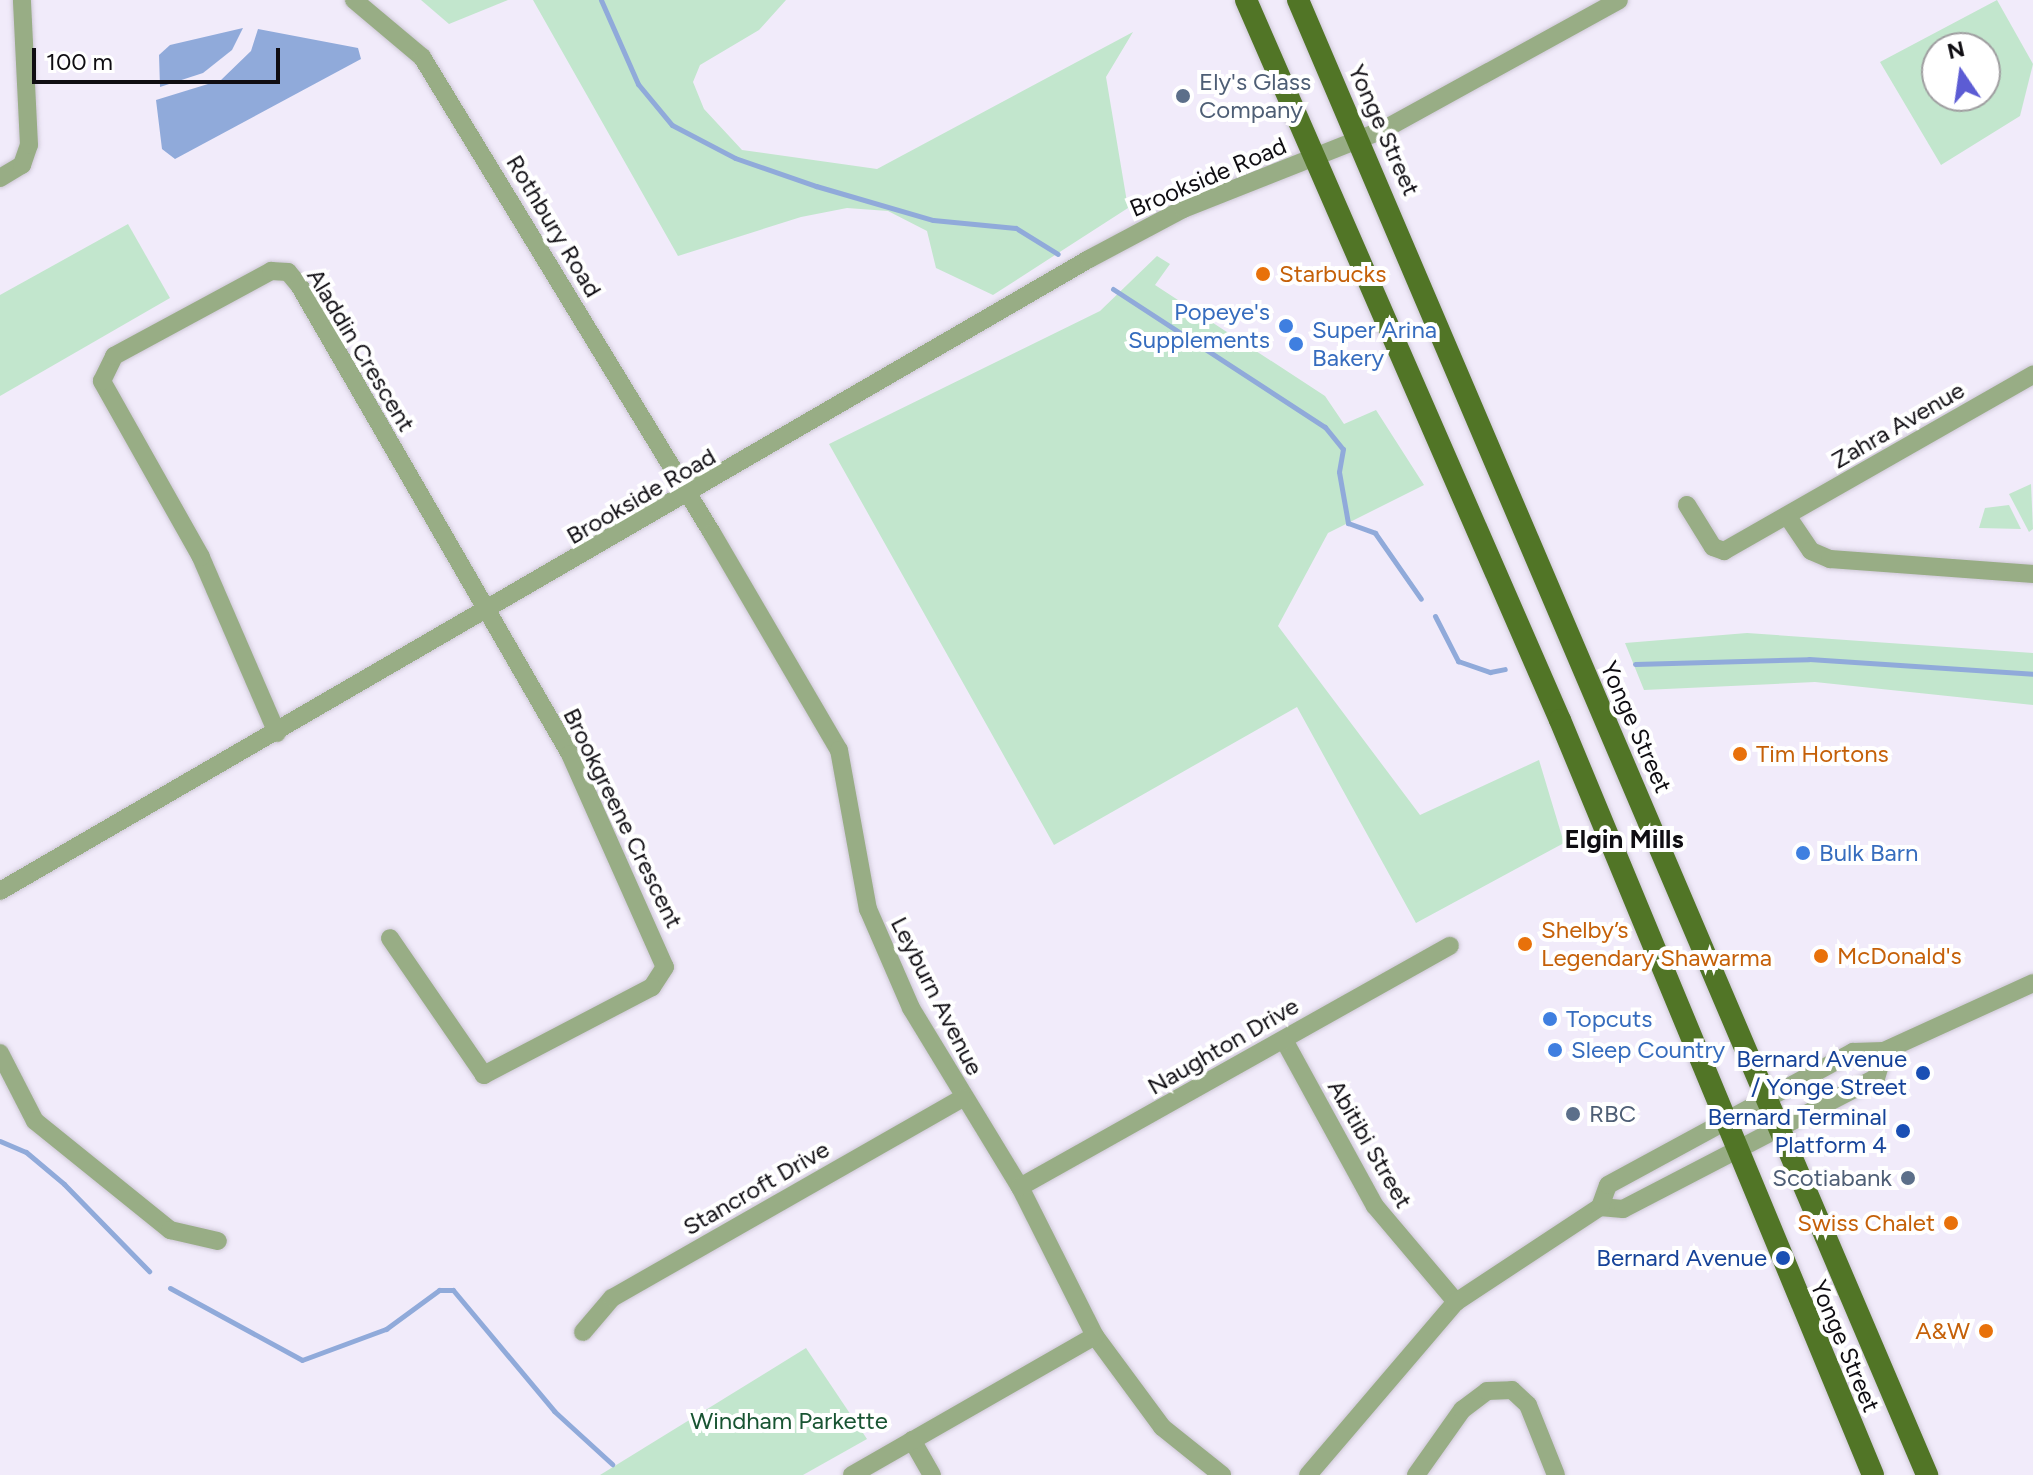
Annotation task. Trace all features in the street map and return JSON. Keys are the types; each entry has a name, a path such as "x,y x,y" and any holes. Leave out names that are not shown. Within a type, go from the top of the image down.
{"main road":[{"name":"Yonge Street","path":"1246,0 1554,706 1722,1120 1873,1475"},
{"name":"Yonge Street","path":"1298,0 1361,139 1775,1129 1927,1475"}],"street":[{"path":"0,178 22,165 29,145 22,0"},
{"name":"Rothbury Road","path":"354,0 422,57 691,496"},
{"name":"Brookside Road","path":"0,891 691,496 1089,259 1183,209 1361,139 1511,65 1619,0"},
{"name":"Aladdin Crescent","path":"277,733 201,557 105,392 105,367 114,356 271,271 288,272 485,613"},
{"name":"Zahra Avenue","path":"1687,505 1713,547 1724,551 2033,375"},
{"name":"Leyburn Avenue","path":"691,496 839,750 877,942 963,1098 1020,1187 1095,1336 1162,1427 1222,1475"},
{"path":"1788,517 1811,551 1830,559 2033,574"},
{"name":"Brookgreene Crescent","path":"390,938 484,1075 652,987 665,967 570,754 485,613"},
{"name":"Naughton Drive","path":"1020,1187 1450,946"},
{"path":"1308,1475 1456,1302 1600,1207 1608,1185 1722,1120 1853,1052 1884,1051 2033,983"},
{"name":"Abitibi Street","path":"1284,1040 1375,1206 1456,1302"},
{"path":"1600,1207 1623,1209 1876,1078 1884,1051"},
{"path":"0,1053 35,1121 170,1230 218,1241"},
{"name":"Stancroft Drive","path":"583,1332 612,1298 963,1098"},
{"path":"852,1475 1095,1336"},
{"path":"1416,1475 1462,1410 1487,1391 1512,1390 1528,1405 1556,1475"},
{"path":"912,1440 932,1475"}],"green space":[{"path":"421,0 508,0 449,24"},
{"path":"533,0 786,0 759,30 700,65 693,82 704,109 742,150 877,169 1133,32 1106,77 1128,208 993,295 936,268 927,231 888,211 847,208 801,217 678,256"},
{"path":"1997,0 2033,64 2020,116 1941,165 1880,62 1921,40 1921,112 2001,112 2001,32 1937,32"},
{"path":"128,224 170,298 0,396 0,295"},
{"path":"1157,256 1170,264 1155,285 1325,396 1344,424 1376,410 1424,485 1328,533 1278,626 1420,815 1539,760 1564,843 1416,923 1297,707 1054,845 829,444 1100,311"},
{"path":"2031,484 2033,529 2029,532 2009,494"},
{"path":"2009,505 2021,529 1979,528 1985,508"},
{"path":"1747,633 2033,653 2033,705 1815,682 1644,690 1625,643"},
{"name":"Windham Parkette","path":"806,1348 867,1439 803,1475 600,1475"}],"water":[{"path":"243,28 232,50 203,73 160,87 159,55 170,45"},
{"path":"258,29 358,48 361,59 175,159 162,149 156,100 221,80 251,51"}],"waterway":[{"path":"601,0 638,84 672,125 735,158 816,186 933,220 1016,228 1058,254"},
{"path":"1113,289 1325,427 1343,449 1339,472 1348,523 1375,533 1421,599"},
{"path":"1435,616 1458,661 1490,672 1505,669"},
{"path":"1635,664 1809,659 2033,674"},
{"path":"0,1141 26,1152 64,1184 149,1271"},
{"path":"170,1288 302,1360 386,1329 439,1290 453,1290 554,1411 612,1464"}],"place":[{"name":"Ely's Glass Company","path":"1183,96"},
{"name":"Starbucks","path":"1263,274"},
{"name":"Popeye's Supplements","path":"1286,326"},
{"name":"Super Arina Bakery","path":"1296,344"},
{"name":"Tim Hortons","path":"1740,754"},
{"name":"Bulk Barn","path":"1803,853"},
{"name":"Shelby’s Legendary Shawarma","path":"1525,944"},
{"name":"McDonald's","path":"1821,956"},
{"name":"Topcuts","path":"1550,1019"},
{"name":"Sleep Country","path":"1555,1050"},
{"name":"Bernard Avenue / Yonge Street","path":"1923,1073"},
{"name":"RBC","path":"1573,1114"},
{"name":"Bernard Terminal Platform 4","path":"1903,1131"},
{"name":"Scotiabank","path":"1908,1178"},
{"name":"Swiss Chalet","path":"1951,1223"},
{"name":"Bernard Avenue","path":"1783,1258"},
{"name":"A&W","path":"1986,1331"}],"district":[{"name":"Elgin Mills","path":"1624,840"}]}
